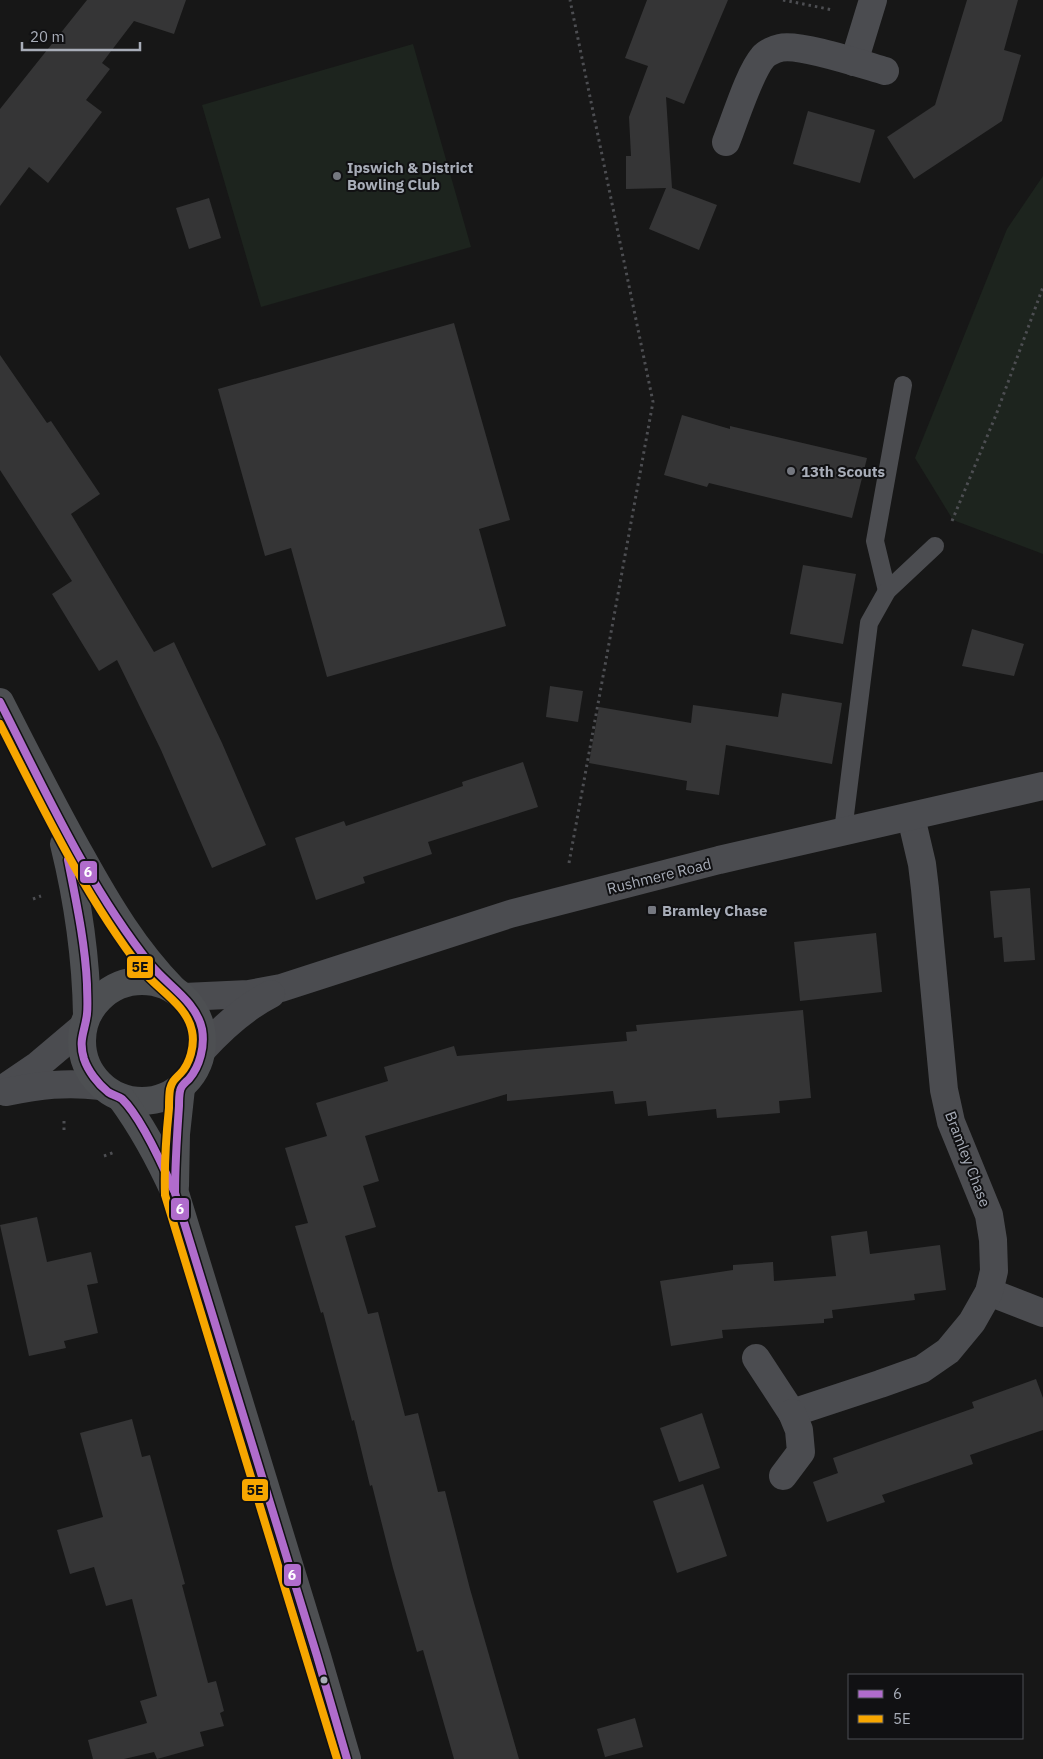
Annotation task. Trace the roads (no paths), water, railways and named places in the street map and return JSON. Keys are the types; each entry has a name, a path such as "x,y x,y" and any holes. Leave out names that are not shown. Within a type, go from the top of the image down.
{"main road":[{"path":"0,702 57,814 108,904 152,967 197,1015 202,1028 202,1050 197,1066 181,1088 160,1099 147,1101 111,1092"},
{"path":"57,814 78,908 86,982 85,1021 81,1043 84,1059 91,1073 111,1092 145,1134 163,1166 175,1193 347,1759"},
{"path":"85,1021 95,1003 106,992 118,985 148,980 162,984 179,994"},
{"path":"175,1193 176,1134 181,1088"}],"street":[{"path":"854,62 871,8"},
{"path":"726,142 755,68 764,55 780,47 829,55 885,71"},
{"name":"Rushmere Road","path":"179,994 249,994 281,988 510,914 562,900 719,860 1043,786"},
{"name":"Bramley Chase","path":"792,1413 922,1369 948,1351 972,1322 989,1292 994,1272 993,1240 989,1215 952,1122 944,1090 922,864 911,817"},
{"name":"Rushmere Road","path":"202,1050 219,1031 238,1015 281,988"},
{"path":"0,1092 42,1062 85,1021"},
{"path":"0,1092 74,1083 111,1092"},
{"path":"989,1292 1043,1314"},
{"path":"756,1358 792,1413 799,1430 801,1452 783,1476"}],"lane":[{"path":"887,591 875,541 903,385"},
{"path":"843,832 869,623 887,591 935,546"}],"place":[{"name":"Ipswich & District Bowling Club","path":"337,176"},
{"name":"13th Scouts","path":"791,471"},
{"name":"Bramley Chase","path":"652,910"}]}
